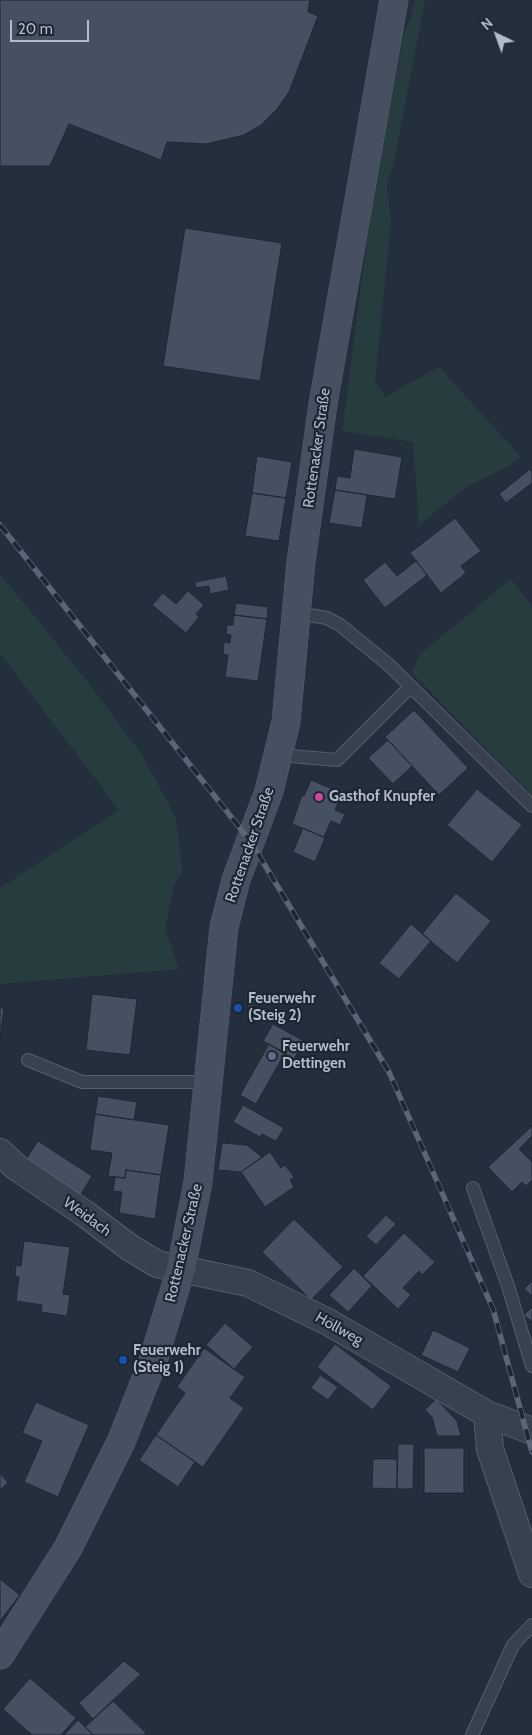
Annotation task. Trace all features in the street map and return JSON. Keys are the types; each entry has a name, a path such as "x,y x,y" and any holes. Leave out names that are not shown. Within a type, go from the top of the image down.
{"main road":[{"name":"Rottenacker Straße","path":"0,1655 68,1548 121,1442 153,1362 181,1269 198,1182 224,927 236,880 269,792 286,722 301,562 323,404 394,0"}],"street":[{"name":"Weidach","path":"0,1152 16,1167 84,1213 129,1247 156,1264 181,1269"},
{"name":"Höllweg","path":"181,1269 248,1283 328,1322 487,1414 532,1431"},
{"path":"487,1414 490,1448 532,1574"}],"lane":[{"path":"297,613 327,618 340,625 410,687 532,806"},
{"path":"279,755 337,760 410,687"},
{"path":"28,1060 82,1082 208,1082"},
{"path":"473,1188 508,1286 532,1366"},
{"path":"472,1735 513,1645 532,1625"}],"green space":[{"path":"414,0 425,0 394,163 387,185 391,221 375,381 385,397 439,367 521,457 511,465 468,486 419,525 413,442 342,431 372,203 404,33 412,14"},
{"path":"0,574 91,686 144,758 176,818 182,871 174,886 165,929 179,969 0,984 0,888 119,810 0,653"},
{"path":"511,579 532,607 532,795 412,673 419,655"}],"building":[{"path":"0,0 310,0 308,12 318,16 289,92 277,109 261,125 244,135 206,144 167,142 161,160 69,124 50,166 0,166"},
{"path":"185,228 282,243 260,381 163,366"},
{"path":"354,449 402,457 395,499 335,490 337,476 350,478"},
{"path":"257,456 292,462 286,498 252,493"},
{"path":"530,469 532,472 532,483 506,503 499,494"},
{"path":"335,490 367,495 362,528 329,523"},
{"path":"252,493 286,498 279,541 245,536"},
{"path":"455,518 481,551 461,566 466,573 441,593 410,553"},
{"path":"416,561 427,575 385,608 363,580 385,562 397,576"},
{"path":"226,576 229,590 210,594 209,586 196,588 195,582"},
{"path":"188,591 204,605 196,614 199,617 186,633 152,605 163,593 176,604"},
{"path":"236,603 268,607 267,619 234,615"},
{"path":"234,615 267,619 258,681 225,677 228,655 223,654 224,642 230,643 231,635 226,634 227,625 233,625"},
{"path":"414,710 468,768 439,795 385,737"},
{"path":"388,740 412,766 393,784 368,758"},
{"path":"311,780 342,793 335,810 345,814 340,825 331,821 324,837 292,824 302,795 304,796"},
{"path":"477,789 522,825 492,862 447,825"},
{"path":"303,828 325,838 315,862 293,852"},
{"path":"456,893 491,921 457,963 422,934"},
{"path":"411,924 431,941 399,979 379,963"},
{"path":"92,994 137,999 130,1055 86,1050"},
{"path":"248,997 254,997 254,1011 248,1011"},
{"path":"0,1008 4,1008 0,1039"},
{"path":"273,1024 304,1041 294,1059 263,1041"},
{"path":"269,1044 285,1053 256,1104 240,1095"},
{"path":"98,1096 137,1102 134,1120 95,1114"},
{"path":"243,1105 284,1128 276,1141 262,1134 260,1137 233,1122"},
{"path":"95,1114 169,1125 161,1175 126,1170 125,1178 108,1176 112,1153 90,1150"},
{"path":"532,1126 532,1136 519,1149 532,1162 532,1180 526,1186 522,1182 512,1192 488,1167"},
{"path":"38,1141 92,1176 80,1196 25,1161"},
{"path":"222,1143 247,1145 262,1157 241,1172 218,1170"},
{"path":"270,1152 281,1168 285,1165 294,1177 290,1180 294,1187 265,1207 241,1172"},
{"path":"126,1170 161,1175 155,1219 119,1213 122,1192 113,1191 115,1177 125,1178"},
{"path":"386,1215 396,1224 376,1245 366,1236"},
{"path":"294,1219 343,1267 311,1300 262,1252"},
{"path":"404,1233 435,1262 422,1275 419,1271 403,1288 411,1295 398,1309 363,1276"},
{"path":"24,1241 70,1247 63,1294 70,1295 67,1316 41,1312 42,1305 16,1301 19,1277 15,1276 16,1265 21,1266"},
{"path":"354,1268 372,1286 348,1312 329,1295"},
{"path":"532,1281 532,1296 524,1289"},
{"path":"532,1307 532,1322 524,1315"},
{"path":"225,1323 253,1347 234,1369 206,1345"},
{"path":"433,1330 470,1348 458,1372 421,1355"},
{"path":"335,1344 391,1386 373,1410 317,1367"},
{"path":"204,1348 245,1377 230,1398 244,1408 203,1467 156,1435 185,1393 177,1387"},
{"path":"320,1375 338,1387 328,1400 311,1388"},
{"path":"436,1399 457,1421 461,1436 437,1436 432,1417 425,1410"},
{"path":"36,1402 89,1425 58,1497 24,1482 42,1441 22,1433"},
{"path":"156,1435 195,1462 178,1487 139,1460"},
{"path":"398,1444 414,1444 413,1489 397,1489"},
{"path":"424,1448 464,1448 464,1493 424,1493"},
{"path":"373,1459 397,1459 397,1489 372,1488"},
{"path":"0,1473 8,1483 0,1490"},
{"path":"0,1579 20,1595 0,1621"},
{"path":"124,1661 141,1674 93,1719 79,1703"},
{"path":"30,1678 76,1718 61,1735 32,1735 3,1709"},
{"path":"113,1701 146,1733 143,1735 94,1735 85,1727"},
{"path":"78,1720 85,1727 94,1735 64,1735"}],"railway":[{"path":"0,525 251,842 389,1072 493,1309 532,1452"}],"place":[{"name":"Gasthof Knupfer","path":"319,797"},
{"name":"Feuerwehr (Steig 2)","path":"238,1008"},
{"name":"Feuerwehr Dettingen","path":"272,1056"},
{"name":"Feuerwehr (Steig 1)","path":"123,1360"}]}
